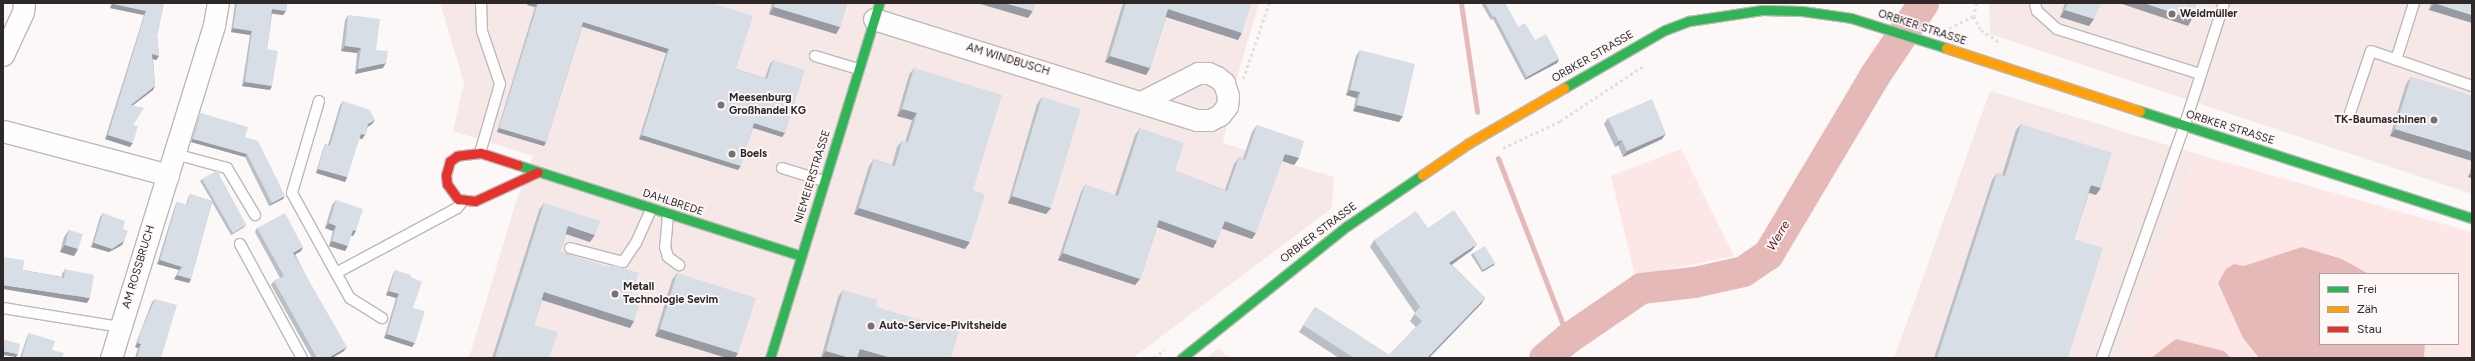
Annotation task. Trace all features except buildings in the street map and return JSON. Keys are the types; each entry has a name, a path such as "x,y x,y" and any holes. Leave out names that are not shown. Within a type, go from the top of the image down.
{"street":[{"path":"3,55 23,12 24,3"},
{"name":"AM ROSSBRUCH","path":"111,358 214,25 218,3"},
{"name":"ORBKER STRASSE","path":"1182,358 1347,226 1468,143 1665,30 1712,13 1762,10 1802,11 1851,18 2184,127 2472,218"},
{"name":"AM WINDBUSCH","path":"877,11 1197,120 1210,120 1220,115 1228,106 1226,90"},
{"name":"NIEMEIERSTRASSE","path":"770,358 877,11"},
{"path":"1141,102 1198,73 1208,73 1218,77 1224,83 1226,90"},
{"path":"3,131 168,175"},
{"name":"DAHLBREDE","path":"463,201 452,193 447,184 447,168 457,156 473,152 480,153 668,215 801,256"},
{"path":"463,201 483,199 538,172"}],"lane":[{"path":"480,153 500,84 482,30 481,3"},
{"path":"2035,3 2037,11 2057,28 2201,74"},
{"path":"2102,358 2184,127 2224,3"},
{"path":"2396,60 2414,3"},
{"path":"2350,113 2371,51 2472,86"},
{"path":"815,56 858,69"},
{"path":"319,101 292,193 350,298 382,318"},
{"path":"174,154 227,168 254,215"},
{"path":"782,168 824,181"},
{"path":"336,273 457,208 463,201"},
{"path":"570,248 623,262 636,243 651,209"},
{"path":"668,215 665,247 668,257 679,265"},
{"path":"240,244 302,358"},
{"path":"3,308 120,327"}],"path":[{"path":"1226,90 1242,82 1269,3"},
{"path":"1977,3 1974,16 1981,30 1997,40 2002,68"},
{"path":"1965,19 1974,16"},
{"path":"1522,140 1596,99 1645,64"}],"shaded area":[{"path":"440,3 1259,3 1236,81 1223,143 1334,177 1332,208 1133,358 469,358 515,205 533,156 453,131 464,83"},
{"path":"1989,3 2472,3 2472,194 1990,34"},
{"path":"1990,91 2197,154 2123,358 1894,358"},
{"path":"1681,149 1734,256 1635,276 1611,176"},
{"path":"2197,154 2472,232 2472,358 2424,358 2425,345 2459,345 2459,273 2367,273 2342,259 2302,247 2244,266 2218,283 2243,338 2259,358 2231,358 2224,351 2177,339 2151,358 2123,358"},
{"path":"2302,247 2342,259 2367,273 2319,273 2319,345 2425,345 2424,358 2259,358 2243,338 2218,283 2226,269 2234,264 2244,266"},
{"path":"2176,339 2224,351 2231,358 2151,358"},
{"path":"1218,348 1225,354 1232,358 1206,358"}],"waterway":[{"path":"1461,3 1477,112"},
{"name":"Werre","path":"1544,358 1568,338 1641,288 1694,282 1743,271 1768,254 1874,76 1923,3"},
{"path":"1498,158 1568,338"}],"traffic: fast":[{"path":"770,358 879,3"},
{"path":"1564,88 1665,30 1689,21 1762,10 1802,11 1851,18 1946,48"},
{"path":"2140,111 2472,218"},
{"path":"518,165 801,256"},
{"path":"1182,358 1347,226 1422,175"}],"traffic: slow":[{"path":"1946,48 2140,111"},
{"path":"1422,175 1469,143 1564,88"}],"traffic: jam":[{"path":"518,165 480,153 457,156 450,161 446,175 447,184 458,199 475,201 538,172"}],"place":[{"name":"Weidmüller","path":"2172,14"},
{"name":"Meesenburg Großhandel KG","path":"721,105"},
{"name":"TK-Baumaschinen","path":"2434,120"},
{"name":"Boels","path":"732,154"},
{"name":"Metall Technologie Sevim","path":"615,294"},
{"name":"Auto-Service-Pivitsheide","path":"871,326"}]}
